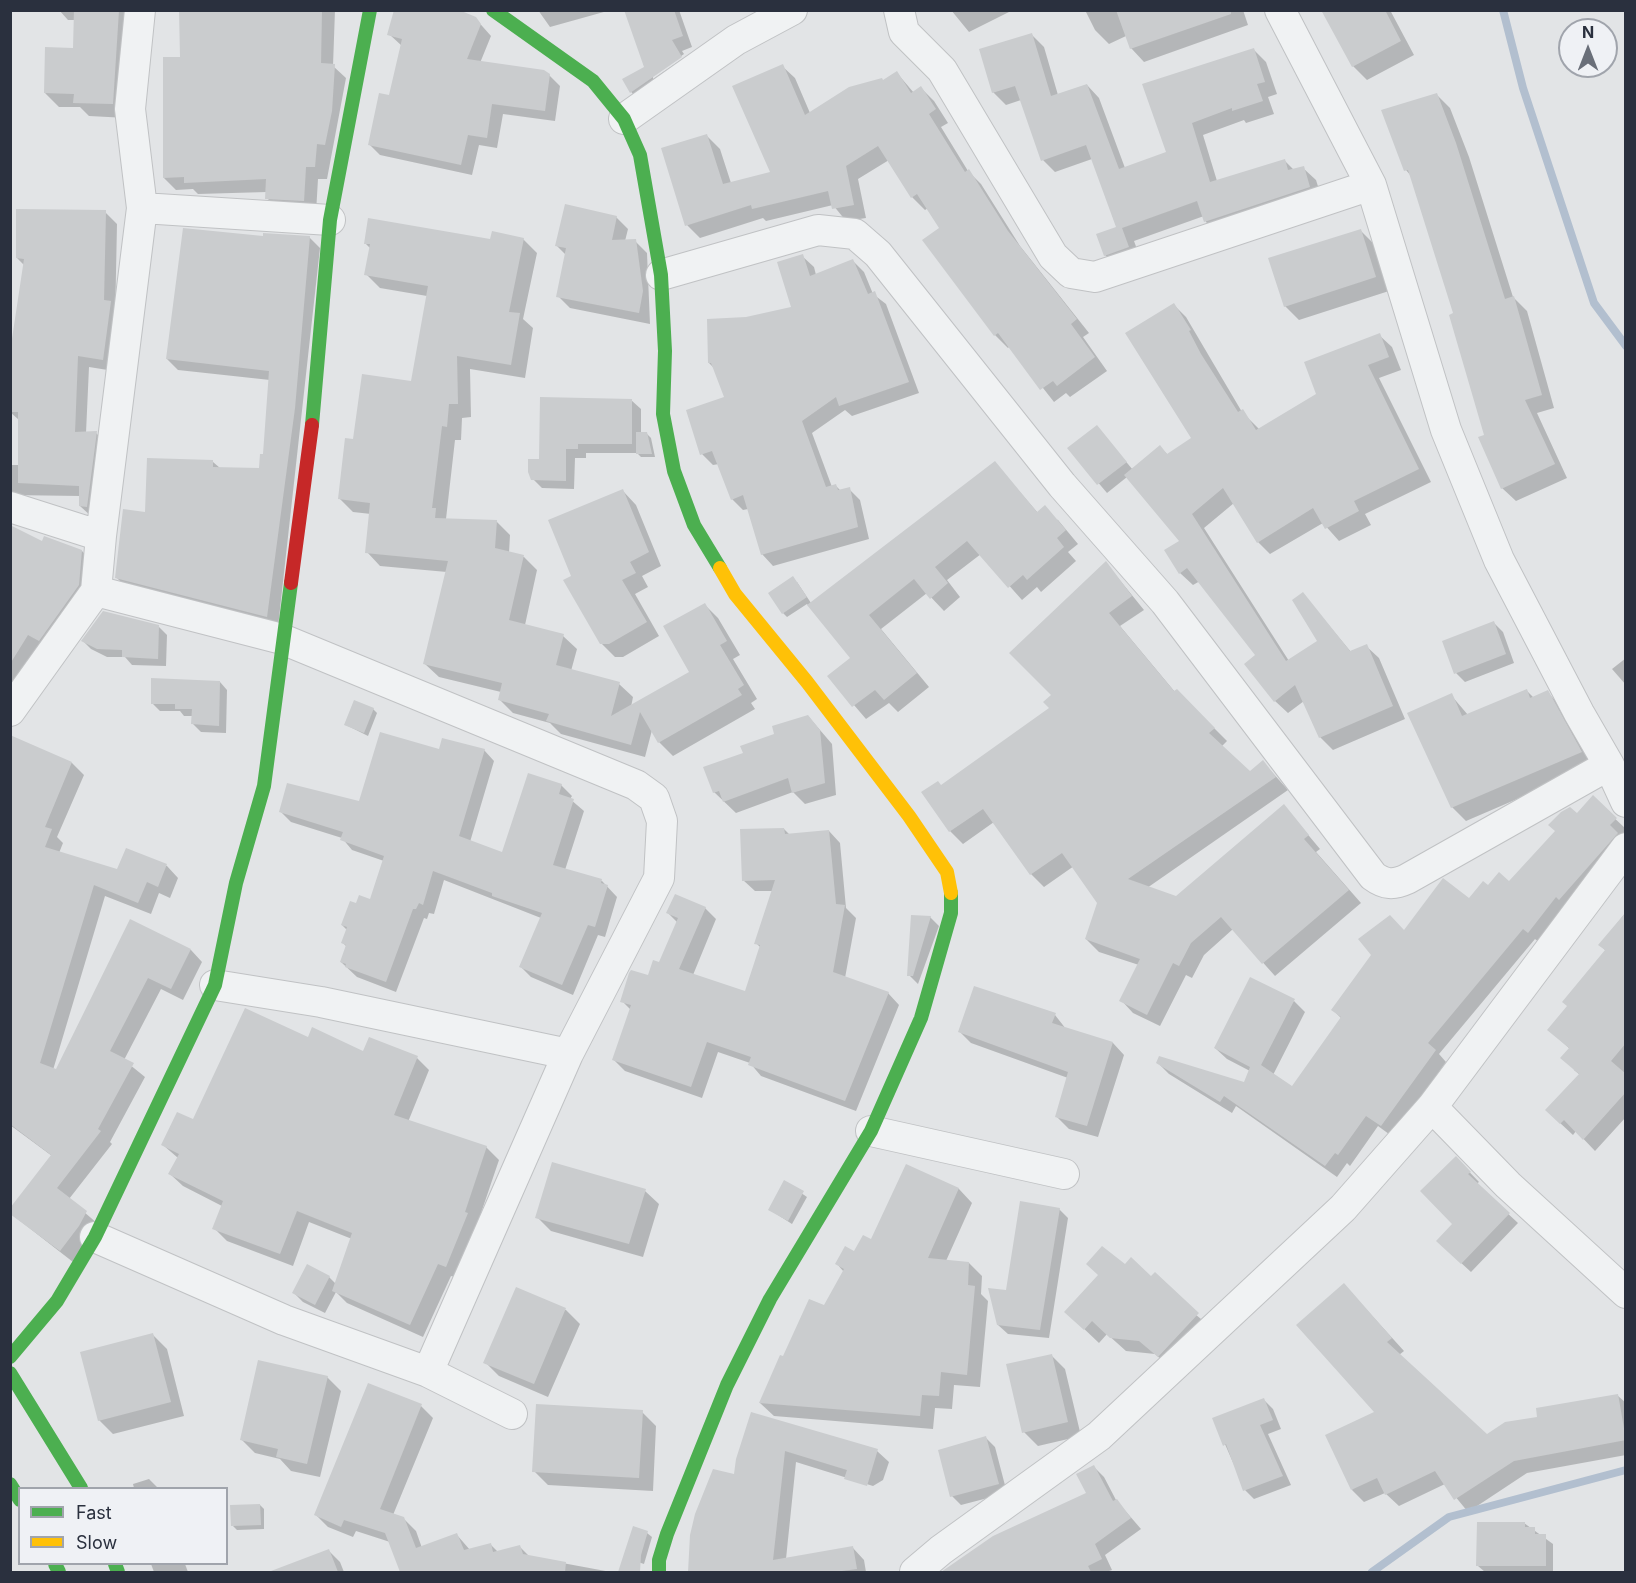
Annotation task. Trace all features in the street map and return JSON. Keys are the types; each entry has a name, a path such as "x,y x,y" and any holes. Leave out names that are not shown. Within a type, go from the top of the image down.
{"street":[{"path":"10,711 96,591 142,208 130,109 140,10"},
{"path":"10,1357 57,1301 95,1237 216,985 237,883 264,786 314,410 330,220 370,10"},
{"path":"493,10 593,81 624,119 640,155 661,275 665,351 663,414 674,471 694,525 735,594 807,681 909,816 947,872 951,892 951,913 921,1018 872,1131 829,1197 770,1299 728,1385 667,1534 659,1560 659,1572"},
{"path":"736,40 740,10"},
{"path":"624,119 736,40 792,10"},
{"path":"899,10 904,32 942,70 1032,225 1053,256 1071,273 1095,277 1371,185"},
{"path":"1280,10 1371,185 1446,430 1499,560 1579,713 1609,765 1626,802"},
{"path":"142,208 330,220"},
{"path":"661,275 818,230 855,234 871,248 1062,485 1165,602 1373,876 1383,883 1396,884 1407,879 1609,765"},
{"path":"10,507 101,536"},
{"path":"96,591 282,639 636,785 654,798 662,821 659,878 568,1054 428,1372"},
{"path":"915,1572 941,1550 1099,1436 1343,1208 1432,1107 1626,849"},
{"path":"216,985 321,1002 568,1054"},
{"path":"1432,1107 1508,1185 1626,1293"},
{"path":"872,1131 1064,1174"},
{"path":"95,1237 284,1320 428,1372 512,1414"},
{"path":"10,1373 80,1487"},
{"path":"10,1484 18,1497"}],"building":[{"path":"74,10 119,10 113,104 73,103 74,94 44,93 45,47 73,48"},
{"path":"179,10 322,10 321,63 335,64 332,111 325,145 317,144 315,167 306,167 304,201 265,199 266,179 184,183 184,177 163,178 163,57 180,57"},
{"path":"394,10 459,10 476,17 481,24 467,59 544,70 550,74 545,111 492,104 487,138 468,135 461,165 368,145 379,93 389,95 402,39 387,35"},
{"path":"624,10 674,10 683,36 672,40 682,57 630,93 622,79 644,67"},
{"path":"1116,10 1231,10 1231,14 1130,49"},
{"path":"1321,10 1385,10 1401,41 1352,67"},
{"path":"1032,33 1051,96 1087,84 1119,169 1166,152 1142,84 1254,48 1265,82 1257,84 1263,101 1232,111 1232,108 1192,123 1210,182 1285,159 1288,170 1304,166 1310,187 1204,222 1197,201 1122,228 1129,247 1104,256 1096,234 1116,227 1086,145 1041,161 1015,86 992,93 979,49"},
{"path":"783,64 805,115 849,87 882,78 883,80 897,71 911,93 921,86 936,109 929,114 965,172 969,169 1008,231 1077,319 1071,324 1095,357 1057,386 1053,381 1040,390 998,333 994,336 922,240 939,228 917,194 911,198 878,146 846,166 854,205 832,209 828,191 752,209 751,205 685,226 661,148 707,134 723,184 770,172 732,86"},
{"path":"1437,93 1456,143 1505,299 1514,296 1542,395 1525,400 1555,464 1501,489 1478,437 1484,435 1449,315 1453,313 1408,170 1404,171 1381,110"},
{"path":"565,204 617,216 612,240 636,239 643,291 639,313 556,297 566,248 555,246"},
{"path":"16,209 106,210 104,300 111,301 103,360 78,356 75,432 97,431 87,507 79,506 79,486 18,483 18,412 10,412 10,352 24,259 16,258"},
{"path":"368,218 490,239 492,231 524,238 509,312 520,313 511,365 457,356 458,404 449,404 447,427 442,426 432,508 436,508 435,518 497,520 495,548 524,555 509,620 564,634 556,665 620,682 611,716 689,672 663,626 705,603 727,641 720,645 744,685 738,689 742,695 658,743 640,712 631,745 546,721 549,714 498,700 502,683 423,664 448,561 365,553 370,503 338,499 345,438 353,439 362,374 411,381 428,286 364,275 370,244 364,244"},
{"path":"183,228 263,236 263,233 310,236 295,408 267,617 115,578 123,509 145,512 147,458 213,460 213,467 259,468 260,454 263,454 269,371 166,359"},
{"path":"1361,229 1376,277 1284,307 1268,258"},
{"path":"803,254 810,276 853,259 868,294 875,291 909,382 839,406 836,397 802,421 826,487 836,484 838,490 850,487 858,527 761,555 743,495 731,500 712,451 700,455 686,410 724,397 711,363 708,363 707,319 746,317 791,307 777,262"},
{"path":"1174,303 1191,330 1189,331 1201,354 1238,412 1243,409 1256,430 1316,394 1304,362 1380,333 1389,357 1368,365 1419,469 1354,501 1359,511 1325,529 1313,508 1257,543 1223,488 1192,514 1286,661 1317,641 1292,600 1303,592 1350,651 1367,644 1393,706 1319,738 1295,685 1274,702 1244,664 1255,655 1187,568 1179,574 1164,550 1179,541 1124,475 1160,445 1167,454 1191,438 1125,333"},
{"path":"540,397 632,399 632,444 578,444 578,449 566,449 566,481 531,480 528,472 528,459 539,459"},
{"path":"1097,425 1127,462 1097,485 1067,448"},
{"path":"636,432 647,432 652,454 636,454"},
{"path":"995,461 1037,512 1045,505 1066,530 1057,538 1064,547 1027,580 1023,575 1008,588 967,541 935,567 948,583 930,599 914,579 869,615 917,673 884,700 875,690 852,707 827,676 850,658 807,605"},
{"path":"623,489 649,552 630,562 636,573 622,580 647,622 609,644 600,644 563,580 571,576 548,520"},
{"path":"10,525 42,541 44,536 82,550 79,585 39,641 28,635 10,664"},
{"path":"1106,561 1132,596 1109,613 1174,691 1177,689 1215,728 1209,733 1250,771 1263,760 1276,777 1128,879 1176,896 1284,804 1309,835 1304,839 1349,890 1262,964 1221,917 1191,943 1179,966 1173,963 1147,1015 1119,1001 1140,959 1085,939 1097,903 1062,853 1030,875 983,809 949,832 921,792 938,781 941,785 1049,708 1043,702 1051,695 1009,653"},
{"path":"793,576 807,597 782,614 768,593"},
{"path":"103,611 159,625 158,659 122,657 122,650 97,649 81,641"},
{"path":"1494,621 1506,654 1454,674 1442,641"},
{"path":"151,678 220,681 219,726 191,724 192,709 175,709 175,704 151,704"},
{"path":"1527,689 1530,698 1548,690 1582,752 1451,808 1407,713 1452,693 1462,716"},
{"path":"354,700 374,708 364,733 344,725"},
{"path":"808,715 820,730 825,783 792,793 788,778 723,802 719,791 713,793 703,767 743,753 740,746 774,734 772,726"},
{"path":"380,732 439,749 442,738 485,749 459,836 502,852 528,773 562,784 559,794 574,799 553,865 602,879 601,883 608,885 595,927 588,925 562,985 519,967 542,913 492,896 492,893 433,871 423,905 419,903 416,909 413,909 386,982 345,967 346,964 340,962 346,945 341,943 347,927 341,925 350,901 356,903 359,895 370,899 384,856 340,840 343,832 279,812 287,783 359,801"},
{"path":"10,735 72,762 45,827 52,829 45,847 117,869 126,848 167,864 158,887 147,882 138,903 94,885 40,1063 56,1069 130,919 191,949 171,989 148,978 110,1051 134,1063 98,1129 101,1131 57,1188 87,1211 60,1251 10,1214 10,1208 51,1155 10,1124"},
{"path":"1593,795 1617,818 1610,825 1618,833 1559,900 1556,897 1528,933 1523,929 1428,1043 1436,1050 1381,1126 1366,1116 1338,1155 1335,1153 1325,1166 1224,1096 1220,1102 1156,1063 1159,1056 1244,1082 1250,1067 1214,1048 1250,977 1295,999 1261,1065 1292,1086 1341,1017 1331,1010 1371,955 1358,939 1390,915 1404,930 1443,878 1469,898 1483,881 1488,885 1499,872 1509,881 1555,831 1548,825 1561,812 1570,807 1577,813"},
{"path":"784,828 785,834 829,830 836,904 845,905 833,972 889,992 845,1101 748,1065 751,1057 707,1042 691,1087 612,1060 631,1005 620,1002 629,973 631,970 648,975 653,960 659,962 678,918 666,913 675,894 706,907 679,969 745,991 760,945 754,944 775,880 742,881 740,829"},
{"path":"1626,912 1626,1043 1611,1061 1626,1074 1626,1092 1583,1140 1564,1120 1560,1124 1545,1110 1579,1074 1560,1058 1569,1048 1547,1030 1567,1006 1562,1002 1605,950 1598,945"},
{"path":"911,915 931,916 913,976 907,976"},
{"path":"974,986 1056,1013 1052,1023 1113,1042 1087,1126 1055,1117 1068,1072 958,1032"},
{"path":"245,1008 308,1037 312,1027 363,1051 369,1037 418,1056 394,1115 487,1146 465,1212 468,1213 446,1267 438,1264 410,1325 332,1291 352,1233 297,1211 280,1254 212,1229 223,1201 168,1174 179,1154 161,1145 177,1112 193,1119"},
{"path":"1456,1156 1471,1172 1468,1174 1510,1213 1461,1264 1436,1241 1452,1224 1420,1191"},
{"path":"552,1162 646,1189 629,1244 535,1218"},
{"path":"906,1164 959,1188 928,1258 969,1262 968,1285 975,1286 967,1375 941,1372 939,1396 922,1395 920,1416 759,1403 780,1355 783,1356 809,1299 824,1305 844,1269 835,1264 845,1246 854,1251 863,1235 871,1239"},
{"path":"784,1180 804,1191 788,1221 768,1210"},
{"path":"1020,1201 1060,1208 1040,1330 997,1325 988,1288 1006,1290"},
{"path":"1102,1246 1125,1264 1131,1257 1151,1276 1155,1272 1199,1313 1158,1357 1139,1341 1110,1338 1092,1321 1084,1330 1064,1312 1098,1275 1086,1264"},
{"path":"307,1264 330,1276 315,1305 292,1293"},
{"path":"1344,1283 1392,1338 1387,1342 1487,1434 1505,1422 1537,1417 1536,1408 1618,1394 1626,1440 1514,1461 1454,1500 1435,1471 1385,1495 1377,1478 1351,1490 1325,1435 1374,1412 1296,1325"},
{"path":"516,1287 566,1308 534,1384 483,1363"},
{"path":"153,1333 171,1402 98,1421 80,1352"},
{"path":"1052,1354 1068,1422 1022,1433 1006,1364"},
{"path":"258,1360 328,1376 307,1464 276,1457 278,1449 240,1440"},
{"path":"368,1383 422,1404 380,1509 404,1517 416,1548 457,1533 464,1550 491,1543 493,1552 520,1545 523,1554 566,1562 565,1572 400,1572 385,1533 344,1520 341,1527 314,1515"},
{"path":"1264,1398 1273,1420 1260,1425 1283,1476 1243,1491 1226,1444 1223,1446 1212,1418"},
{"path":"536,1404 643,1410 639,1478 532,1472"},
{"path":"751,1412 878,1449 867,1486 844,1479 847,1470 785,1451 773,1560 853,1546 857,1569 834,1572 688,1572 690,1535 695,1514 713,1469 734,1474 736,1459"},
{"path":"986,1436 999,1484 950,1497 938,1450"},
{"path":"1094,1465 1113,1501 1117,1499 1131,1518 1095,1544 1102,1559 1088,1566 1091,1572 941,1572 993,1536 1086,1493 1076,1474"},
{"path":"260,1504 261,1525 231,1526 230,1505"},
{"path":"1477,1522 1525,1522 1525,1527 1535,1527 1535,1534 1546,1534 1546,1566 1476,1566"},
{"path":"633,1526 648,1531 641,1555 640,1572 618,1572"},
{"path":"329,1549 338,1572 271,1571"}],"waterway":[{"path":"1503,10 1523,88 1594,303 1626,346"},
{"path":"1372,1572 1449,1517 1626,1470"}],"traffic: fast":[{"path":"312,425 330,220 370,10"},
{"path":"493,10 593,81 624,119 640,155 661,275 665,351 663,414 674,471 694,525 720,568"},
{"path":"10,1357 57,1301 95,1237 215,985 236,883 264,786 291,583"},
{"path":"659,1572 659,1560 667,1534 727,1385 770,1299 871,1131 921,1018 951,913 951,893"},
{"path":"10,1373 80,1487"},
{"path":"10,1484 18,1497"},
{"path":"56,1565 59,1572"},
{"path":"115,1565 118,1572"}],"traffic: slow":[{"path":"720,568 735,594 807,682 909,816 947,872 951,893"}],"traffic: jam":[{"path":"291,583 312,425"}]}
